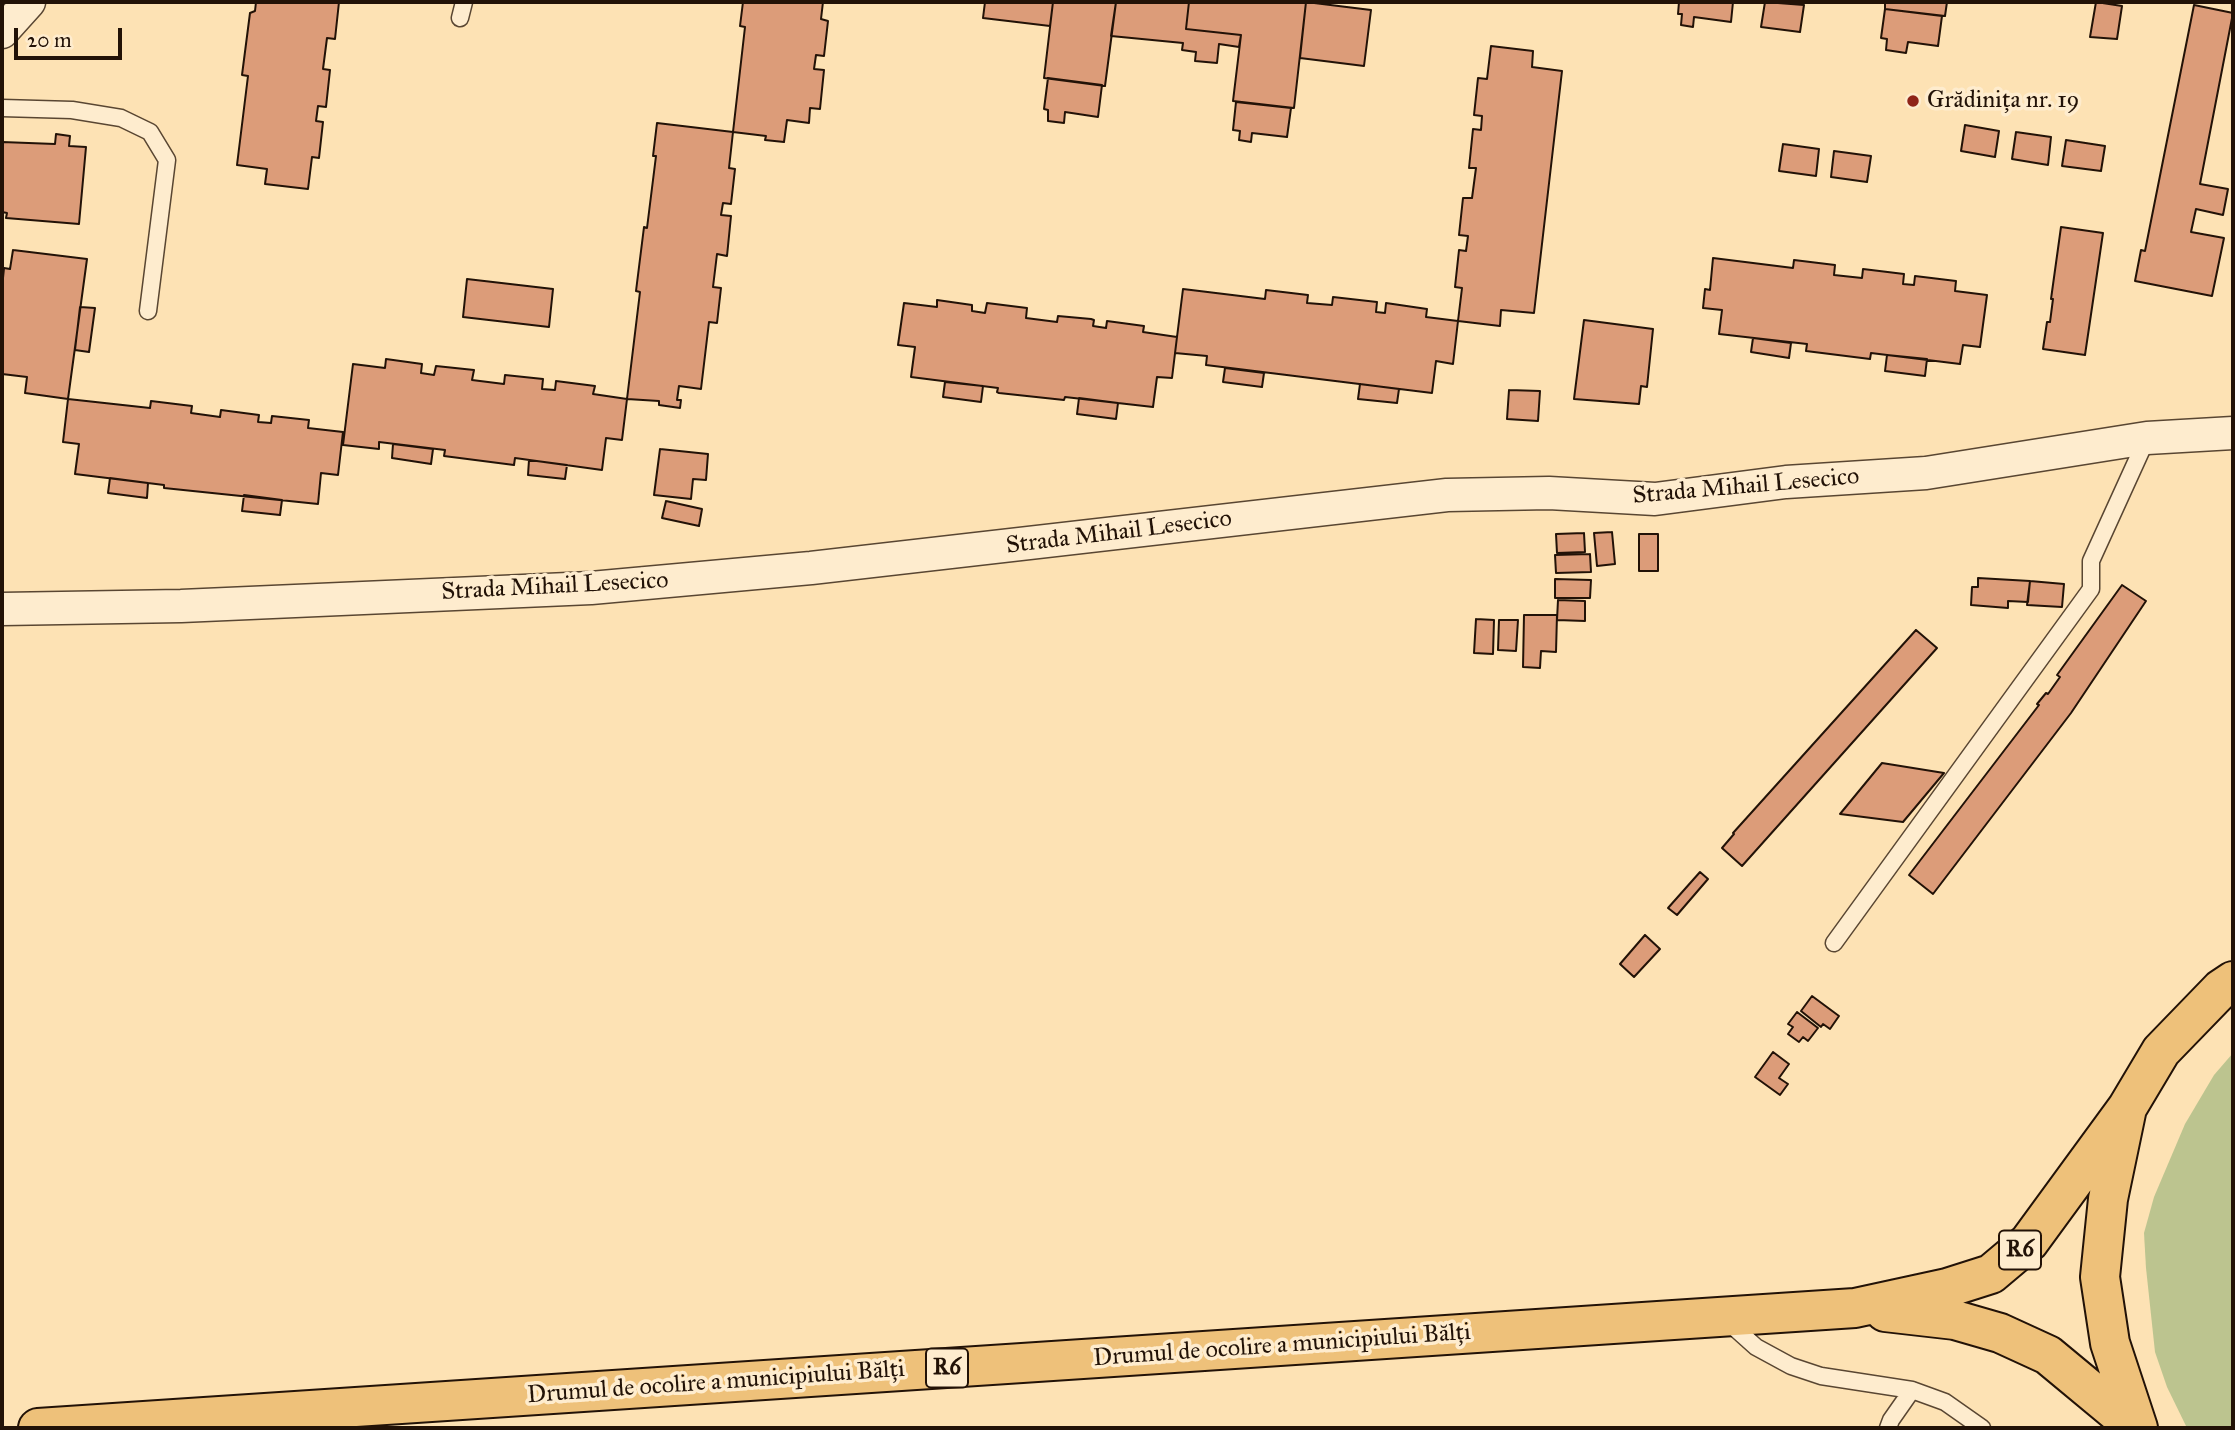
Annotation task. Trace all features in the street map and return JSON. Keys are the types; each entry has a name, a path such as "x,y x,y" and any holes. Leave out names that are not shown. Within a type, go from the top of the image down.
{"highway":[{"path":"2137,1428 2110,1343 2100,1277 2108,1199 2127,1108 2161,1051 2221,989 2233,981"},
{"name":"Drumul de ocolire a municipiului Bălți","path":"38,1428 1855,1308 1947,1288 1991,1274 2029,1242 2127,1108"},
{"name":"Drumul de ocolire a municipiului Bălți","path":"1855,1308 1955,1320 2000,1333 2048,1355 2137,1428"}],"street":[{"path":"2,32 29,2"},
{"name":"Strada Mihail Lesecico","path":"2,609 181,606 591,588 811,568 1447,495 1549,492 1655,499 1786,482 1926,473 2147,438 2233,433"}],"lane":[{"path":"2,108 84,112 121,118 150,132 167,160 148,311"},
{"path":"1834,943 2091,589 2091,561 2147,438"},
{"path":"1723,1317 1756,1346 1791,1366 1821,1376 1912,1390 1945,1402 1982,1428"},
{"path":"1888,1428 1912,1390"}],"green space":[{"path":"2233,1053 2233,1428 2187,1428 2167,1387 2155,1352 2144,1233 2154,1197 2185,1124 2214,1075"}],"building":[{"path":"256,2 339,2 335,39 327,38 323,69 330,70 326,107 318,106 316,121 323,122 319,158 312,157 308,189 265,184 267,169 237,165 248,76 242,75 250,13 255,11"},
{"path":"743,2 823,2 821,19 828,21 824,56 816,55 814,69 824,70 820,109 810,108 809,123 787,120 784,142 765,140 766,136 733,132 745,27 740,26"},
{"path":"985,2 1053,2 1050,26 983,18"},
{"path":"1053,2 1116,2 1105,86 1044,78"},
{"path":"1116,2 1189,2 1186,29 1241,35 1239,47 1219,44 1217,63 1195,61 1196,52 1182,50 1183,43 1111,36"},
{"path":"1189,2 1306,2 1294,108 1233,101 1241,35 1186,29"},
{"path":"1306,2 1371,10 1364,66 1300,58"},
{"path":"1679,2 1733,2 1731,22 1694,17 1693,27 1681,25"},
{"path":"1765,2 1804,5 1800,32 1761,27"},
{"path":"1885,2 1947,2 1945,16 1885,9"},
{"path":"2096,2 2122,6 2117,39 2090,37"},
{"path":"2194,5 2233,13 2200,184 2228,189 2223,215 2196,209 2191,232 2224,238 2212,296 2135,281 2141,250 2145,251"},
{"path":"1885,9 1942,16 1938,46 1908,42 1906,53 1886,50 1887,39 1881,38"},
{"path":"1491,46 1533,51 1532,67 1562,71 1534,313 1501,310 1500,326 1458,321 1462,288 1455,287 1459,250 1466,251 1468,236 1459,235 1463,198 1472,198 1476,168 1469,168 1473,129 1481,130 1482,116 1474,115 1478,78 1487,79"},
{"path":"1048,78 1102,85 1098,117 1065,112 1064,123 1048,121 1048,110 1044,109"},
{"path":"1236,102 1291,108 1287,137 1252,133 1251,142 1239,140 1240,131 1233,130"},
{"path":"657,123 733,132 729,168 735,169 731,204 723,203 721,215 731,216 727,256 717,254 713,287 721,288 717,323 709,322 701,389 679,386 677,400 681,400 680,408 659,405 659,401 627,399 640,292 636,291 656,156 653,156"},
{"path":"1965,125 1999,131 1995,157 1961,151"},
{"path":"2016,132 2051,137 2048,165 2012,159"},
{"path":"56,134 70,136 69,146 86,147 79,224 6,218 7,213 2,212 2,142 55,144"},
{"path":"2066,140 2105,146 2101,171 2062,166"},
{"path":"1783,144 1819,149 1816,176 1779,171"},
{"path":"1834,151 1871,156 1867,182 1831,177"},
{"path":"2061,227 2103,233 2085,355 2043,349 2047,322 2050,322"},
{"path":"13,250 87,259 68,399 25,393 27,377 2,374 2,288 4,268 10,269"},
{"path":"1713,258 1793,268 1794,260 1835,265 1834,275 1862,278 1863,269 1904,274 1903,284 1914,285 1915,276 1956,281 1955,291 1987,295 1980,347 1963,345 1960,364 1871,353 1870,359 1806,351 1807,344 1719,334 1722,310 1703,308 1705,289 1710,290"},
{"path":"467,279 553,289 549,327 463,317"},
{"path":"1183,289 1265,299 1266,290 1308,295 1307,303 1332,305 1333,297 1377,302 1376,312 1385,313 1386,303 1427,309 1426,317 1458,321 1453,364 1436,361 1432,393 1206,365 1207,356 1175,353"},
{"path":"937,300 972,305 972,311 985,313 987,303 1027,308 1026,318 1057,322 1058,316 1091,319 1094,320 1093,326 1106,328 1107,321 1144,326 1143,332 1177,337 1172,378 1157,377 1153,407 999,393 998,388 911,377 915,347 898,345 904,303 937,307"},
{"path":"80,307 95,308 89,352 75,350"},
{"path":"1584,320 1653,329 1647,387 1641,386 1639,404 1574,399"},
{"path":"1753,338 1791,343 1789,358 1751,352"},
{"path":"1887,355 1927,359 1925,376 1885,371"},
{"path":"386,359 422,364 421,373 434,375 436,366 474,370 472,380 504,384 505,375 543,379 542,389 555,390 556,381 595,386 593,394 627,399 622,440 606,438 602,470 515,458 514,465 444,456 445,450 379,442 379,449 343,445 353,364 385,368"},
{"path":"1225,368 1264,373 1262,387 1223,382"},
{"path":"945,382 983,386 981,402 943,397"},
{"path":"1360,384 1399,389 1397,403 1358,399"},
{"path":"1509,390 1540,391 1538,421 1507,419"},
{"path":"1079,398 1118,403 1116,419 1077,414"},
{"path":"68,399 150,408 151,401 192,406 191,413 220,417 221,410 259,415 258,422 271,423 272,416 309,420 308,428 343,432 338,475 321,473 318,504 164,488 164,485 75,474 79,444 63,442"},
{"path":"393,444 433,449 431,464 392,458"},
{"path":"660,449 708,454 706,480 693,479 691,499 654,495"},
{"path":"529,460 567,465 565,479 528,475"},
{"path":"110,478 148,483 147,498 108,493"},
{"path":"244,495 282,500 280,515 242,511"},
{"path":"666,501 702,509 699,526 662,518"},
{"path":"1612,532 1615,564 1597,566 1594,533"},
{"path":"1584,533 1585,552 1557,553 1556,534"},
{"path":"1639,534 1658,534 1658,571 1639,571"},
{"path":"1590,554 1591,572 1556,573 1555,555"},
{"path":"1978,578 2030,581 2028,602 2008,601 2008,608 1971,605 1972,587 1978,587"},
{"path":"1555,579 1591,580 1590,598 1555,598"},
{"path":"2030,581 2064,584 2062,607 2027,605"},
{"path":"2122,585 2146,601 2071,713 1933,894 1909,875 2039,705 2037,704 2048,694 2060,677 2057,675"},
{"path":"1558,600 1585,601 1585,621 1557,620"},
{"path":"1524,615 1557,615 1556,652 1541,651 1540,668 1523,667"},
{"path":"1476,619 1494,620 1493,654 1474,653"},
{"path":"1499,620 1518,620 1516,651 1498,650"},
{"path":"1916,630 1937,648 1742,866 1722,848 1733,833"},
{"path":"1882,763 1944,773 1903,822 1840,814"},
{"path":"1700,872 1708,879 1677,915 1668,908"},
{"path":"1645,935 1660,949 1634,977 1620,964"},
{"path":"1812,996 1839,1016 1830,1029 1823,1024 1821,1027 1801,1011"},
{"path":"1797,1012 1818,1028 1808,1041 1803,1037 1799,1042 1788,1034 1793,1027 1788,1024"},
{"path":"1773,1052 1789,1064 1779,1078 1788,1084 1780,1095 1755,1077"}],"place":[{"name":"Grădinița nr. 19","path":"1913,101"}]}
